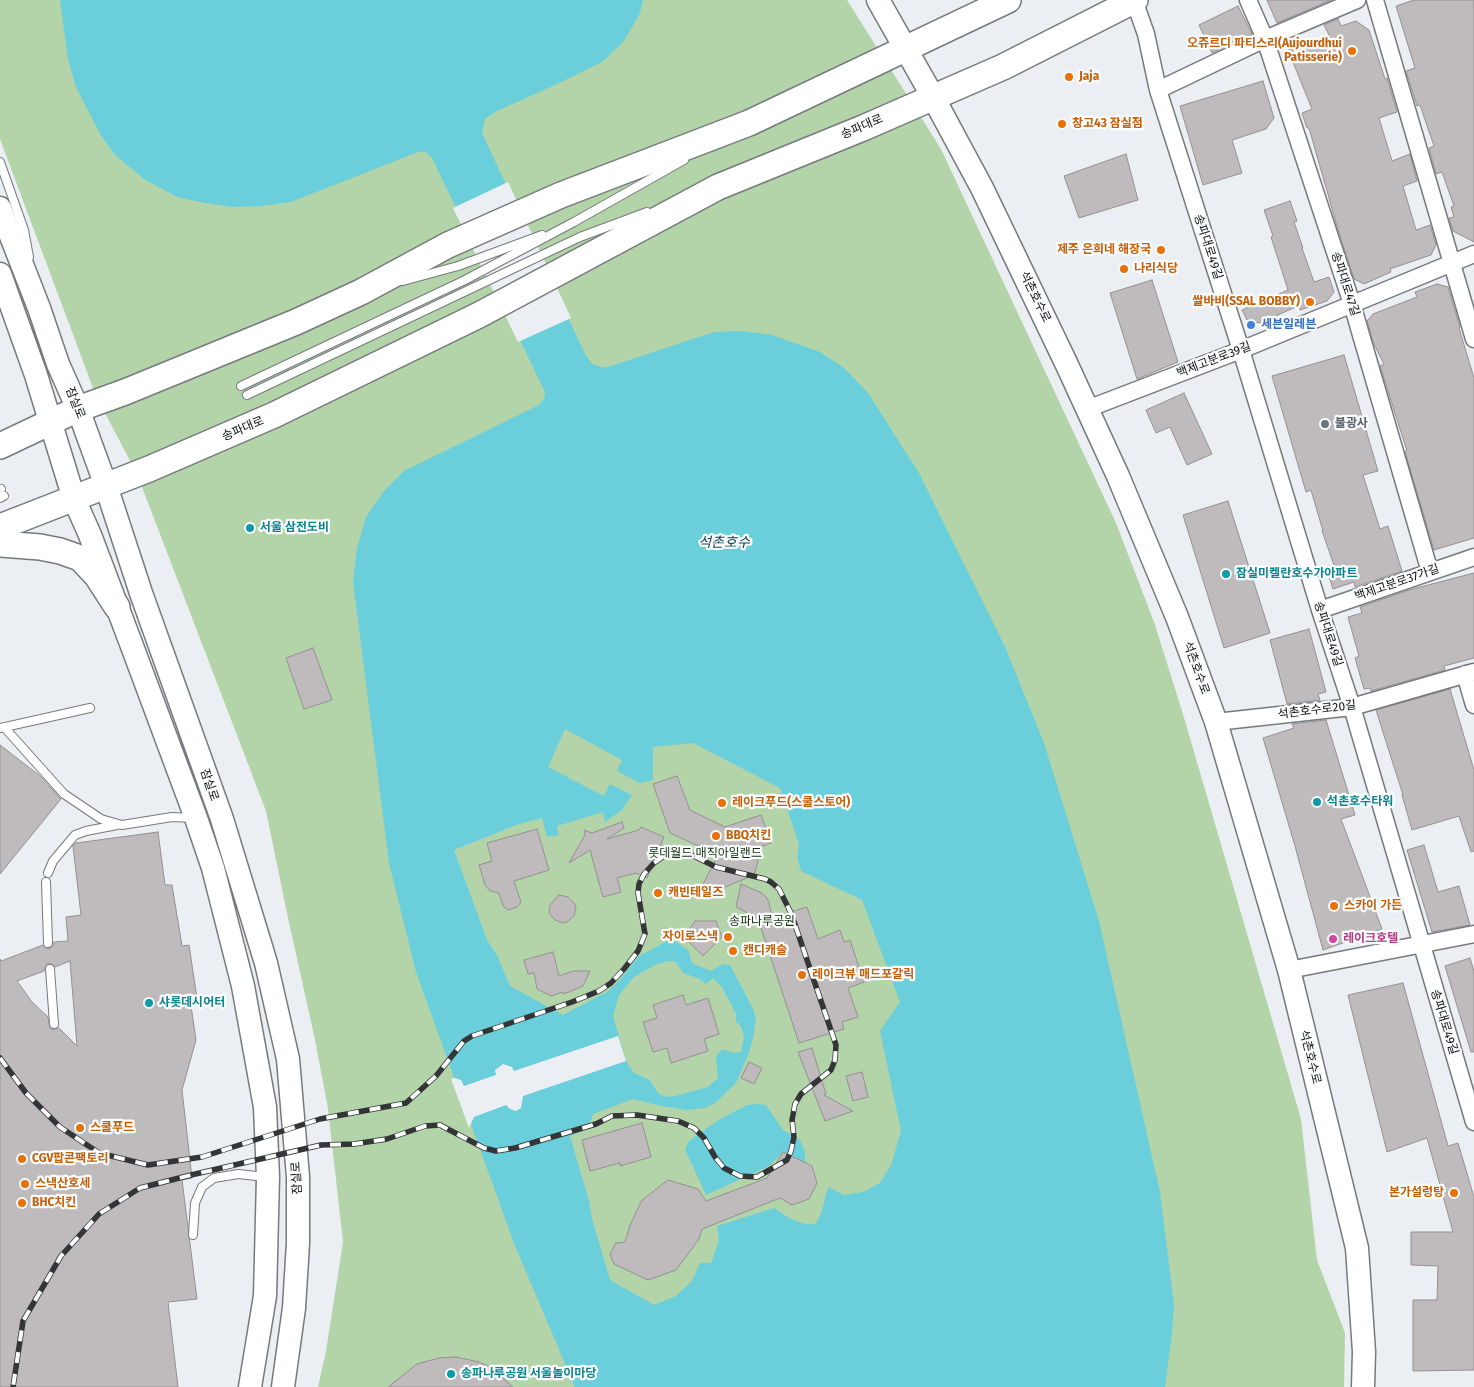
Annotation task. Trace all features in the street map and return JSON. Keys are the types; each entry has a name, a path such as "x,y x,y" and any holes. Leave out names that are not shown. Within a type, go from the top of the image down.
{"main road":[{"path":"0,446 78,409 287,326 361,292 453,256 561,195 749,123 1008,0"},
{"name":"송파대로","path":"0,527 106,486 274,415 479,315 585,246 718,186 1003,67 1135,0"},
{"path":"0,544 53,550 80,558 97,576 117,607"}],"street":[{"name":"석촌호수로","path":"878,0 982,188 1087,409 1118,476 1177,617 1216,722 1289,970 1356,1248 1364,1352 1363,1387"},
{"name":"송파대로49길","path":"1135,0 1146,34 1158,90 1352,707 1474,1122"},
{"name":"송파대로47길","path":"1248,0 1265,39 1352,304 1430,572"},
{"path":"1158,90 1265,39 1357,0"},
{"path":"1375,0 1474,339"},
{"name":"잠실로","path":"0,208 106,486 144,602 222,820 266,963 288,1059 298,1177 298,1243 294,1308 283,1387"},
{"name":"백제고분로39길","path":"1087,409 1241,350 1474,254"},
{"name":"잠실로","path":"0,274 20,345 50,421 74,498 90,535 196,818 212,868 243,986 265,1107 268,1177 265,1296 250,1387"},
{"name":"백제고분로37가길","path":"1320,610 1474,557"},
{"path":"1469,673 1474,706"},
{"name":"석촌호수로20길","path":"1216,722 1352,707 1469,673"},
{"path":"1289,970 1474,934"}],"lane":[{"path":"699,152 749,123"},
{"path":"241,386 465,280 574,222 690,156"},
{"path":"0,162 24,230 39,308"},
{"path":"663,207 718,186"},
{"path":"247,395 468,289 585,246 654,210"},
{"path":"453,256 574,222"},
{"path":"2,727 90,708"},
{"path":"2,727 64,794 92,814 122,825"},
{"path":"48,873 53,861 75,835 86,831 172,817 196,818"},
{"path":"46,882 48,943"},
{"path":"50,969 54,1024"},
{"path":"193,1235 195,1203 202,1187 214,1178 238,1174 268,1177"}],"green space":[{"name":"송파나루공원","path":"0,0 847,0 941,149 1116,523 1154,622 1183,714 1301,1119 1317,1260 1345,1333 1344,1387 318,1387 326,1351 343,1242 328,1109 266,811 137,474 96,396 0,139"}],"water":[{"name":"석촌호수","path":"60,0 643,0 640,13 624,41 602,62 497,111 485,119 482,133 585,354 592,364 605,368 714,332 742,331 772,335 820,352 844,368 868,393 919,473 1006,649 1044,743 1099,921 1160,1192 1174,1304 1165,1387 575,1387 515,1246 416,972 389,863 353,582 357,548 366,517 384,491 404,471 539,405 544,399 545,392 432,158 426,152 418,152 291,202 234,207 177,197 144,179 115,155 100,134 76,87 68,59","holes":["565,729 622,760 617,771 640,783 653,780 653,747 693,743 780,788 799,844 797,857 801,871 862,900 900,1002 880,1031 901,1131 891,1165 880,1183 863,1192 844,1195 828,1187 822,1211 816,1224 805,1224 789,1218 774,1208 717,1226 719,1240 711,1263 700,1263 692,1281 676,1296 654,1305 610,1280 570,1136 588,1129 593,1114 633,1099 687,1110 705,1108 715,1103 736,1083 748,1055 756,1018 730,965 723,964 711,971 692,963 688,950 671,939 639,956 619,981 607,992 563,1015 510,986 497,955 487,940 454,850 519,824 542,818 547,837 559,835 557,826 603,812 605,822 622,810 632,795 610,784 604,796 548,767","668,961 676,962 683,973 700,979 706,984 713,978 722,987 736,1014 736,1022 741,1026 744,1037 741,1052 733,1053 722,1049 716,1057 718,1078 708,1087 666,1097 658,1093 650,1080 634,1073 626,1061 613,1016 619,995 634,977 655,965"]},
{"path":"747,1105 766,1105 783,1130 800,1140 805,1152 805,1163 783,1152 769,1166 706,1195 685,1149 689,1141 720,1119"}],"pier":[{"path":"508,182 571,318 518,342 453,208"},
{"path":"618,1036 626,1061 523,1096 521,1108 516,1111 506,1105 474,1117 469,1128 451,1079 461,1080 464,1086 496,1075 495,1070 503,1064 512,1067 514,1071"}],"building":[{"path":"1267,0 1331,0 1277,23"},
{"path":"1414,0 1474,0 1474,242 1453,231 1449,218 1454,217 1451,207 1454,206 1442,172 1436,174 1429,148 1434,146 1420,105 1417,106 1406,71 1415,68 1396,6"},
{"path":"1238,6 1252,34 1212,53 1199,25"},
{"path":"1338,19 1341,26 1356,21 1369,30 1385,79 1387,78 1397,112 1379,118 1392,161 1410,154 1417,181 1403,186 1416,230 1430,225 1436,245 1431,255 1390,269 1391,272 1364,284 1354,279 1339,233 1309,128 1307,128 1302,113 1312,109 1288,50 1329,35 1324,25"},
{"path":"1263,81 1274,118 1266,129 1232,140 1242,173 1203,185 1180,106"},
{"path":"1126,154 1138,200 1079,218 1064,176"},
{"path":"1290,201 1297,221 1294,222 1314,282 1329,277 1334,292 1327,301 1300,310 1298,306 1260,323 1247,320 1242,310 1288,290 1264,210"},
{"path":"1152,280 1178,362 1137,379 1110,293"},
{"path":"1437,284 1448,287 1474,378 1474,538 1434,550 1405,452 1407,451 1380,366 1384,364 1373,342 1367,321 1373,314 1417,297 1415,292"},
{"path":"1344,355 1378,471 1363,475 1380,529 1388,526 1402,571 1355,587 1354,582 1333,589 1326,567 1334,565 1322,531 1311,490 1306,492 1272,376"},
{"path":"1184,393 1212,454 1187,465 1170,427 1156,433 1146,410"},
{"name":"잠실미켈란호수가아파트","path":"1228,501 1270,633 1224,648 1183,515"},
{"path":"1474,573 1474,658 1444,666 1445,670 1371,691 1370,688 1364,689 1355,658 1359,656 1348,617 1362,613 1360,607 1409,590"},
{"path":"1309,629 1326,692 1318,694 1320,700 1287,704 1270,640"},
{"path":"313,648 332,700 304,709 286,658"},
{"path":"1450,689 1474,770 1474,851 1471,852 1459,816 1412,830 1376,710"},
{"path":"1326,720 1355,815 1341,819 1382,929 1323,950 1263,738 1294,728 1292,724"},
{"path":"0,745 40,776 61,799 0,874"},
{"path":"677,776 690,810 725,827 761,815 771,843 755,849 758,861 754,875 711,893 701,888 718,855 670,833 653,784"},
{"path":"622,822 624,828 607,839 639,830 641,827 664,837 647,878 636,873 617,878 621,892 603,897 590,850 569,863 585,835 584,830 592,833"},
{"path":"537,829 549,870 514,881 521,902 517,907 508,910 503,906 499,893 490,891 485,885 479,865 492,861 487,843"},
{"path":"158,832 165,885 172,885 182,946 189,945 197,998 190,999 196,1040 182,1090 192,1178 182,1180 197,1299 168,1302 178,1387 0,1387 0,959 1,961 43,945 49,949 53,946 54,942 68,941 66,917 81,915 73,846 76,843","holes":["70,961 77,1046 58,1027 54,1030 50,1028 48,1017 32,1002 17,981 44,971 47,964 52,964 55,967"]},
{"path":"1424,845 1438,892 1459,886 1470,925 1432,932 1407,850"},
{"path":"741,884 762,893 766,897 769,902 772,918 807,907 818,939 840,930 844,942 850,940 864,982 848,988 858,1017 842,1022 844,1029 799,1043 759,922 764,922 736,907"},
{"path":"559,895 568,897 576,908 574,916 563,923 555,920 549,913 550,905"},
{"path":"695,921 716,921 722,937 703,956 684,937"},
{"path":"553,952 559,976 573,971 590,971 583,986 564,994 563,992 551,996 537,989 534,973 528,974 524,960"},
{"path":"1470,958 1474,971 1474,1052 1471,1052 1445,966"},
{"path":"1403,983 1448,1146 1458,1143 1474,1197 1474,1370 1413,1371 1413,1300 1437,1300 1438,1266 1411,1265 1411,1232 1453,1232 1427,1138 1387,1152 1348,995"},
{"path":"683,995 686,1005 708,998 719,1034 704,1039 708,1051 671,1063 667,1048 653,1052 643,1022 657,1018 653,1005"},
{"path":"812,1048 826,1094 824,1095 853,1111 825,1121 798,1052"},
{"path":"749,1062 762,1068 754,1084 741,1078"},
{"path":"862,1072 868,1097 853,1101 846,1076"},
{"path":"642,1123 651,1157 620,1166 620,1163 590,1171 582,1140"},
{"path":"783,1152 812,1166 817,1183 809,1199 792,1205 780,1198 702,1229 699,1239 676,1270 648,1280 614,1264 610,1254 616,1243 625,1242 630,1225 642,1200 668,1180 698,1189 706,1201 767,1178"},
{"name":"송파나루공원 서울놀이마당","path":"456,1357 479,1362 490,1367 513,1387 388,1387 417,1364 439,1358"}],"railway":[{"path":"0,1058 26,1093 60,1127 99,1153 148,1165 202,1157 320,1119 406,1103 436,1076 464,1041 472,1036 572,1002 599,991 611,983 638,951 645,934 638,893 639,884 644,874 654,863 667,854 677,853 692,855 716,867 765,879 779,889 791,913 836,1045 835,1060 831,1070 801,1094 795,1104 792,1120 794,1137 787,1160 757,1177 740,1176 724,1168 704,1138 694,1128 678,1121 637,1115 612,1116 596,1124 515,1148 496,1151 484,1148 440,1125 425,1126 387,1139 354,1144 321,1145 140,1188 99,1214 61,1256 23,1321 13,1387"}],"place":[{"name":"오쥬르디 파티스리(Aujourdhui Patisserie)","path":"1352,51"},
{"name":"Jaja","path":"1069,77"},
{"name":"창고43 잠실점","path":"1062,124"},
{"name":"제주 은희네 해장국","path":"1161,250"},
{"name":"나리식당","path":"1124,269"},
{"name":"쌀바비(SSAL BOBBY)","path":"1310,302"},
{"name":"세븐일레븐","path":"1251,325"},
{"name":"불광사","path":"1325,424"},
{"name":"서울 삼전도비","path":"250,528"},
{"name":"잠실미켈란호수가아파트","path":"1226,574"},
{"name":"석촌호수타워","path":"1317,802"},
{"name":"레이크푸드(스쿨스토어)","path":"722,803"},
{"name":"BBQ치킨","path":"716,836"},
{"name":"캐빈테일즈","path":"658,893"},
{"name":"스카이 가든","path":"1334,906"},
{"name":"자이로스낵","path":"728,937"},
{"name":"레이크호텔","path":"1333,939"},
{"name":"캔디캐슬","path":"733,951"},
{"name":"레이크뷰 매드포갈릭","path":"802,975"},
{"name":"샤롯데시어터","path":"149,1003"},
{"name":"스쿨푸드","path":"80,1128"},
{"name":"CGV팝콘팩토리","path":"22,1159"},
{"name":"스낵산호세","path":"25,1184"},
{"name":"본가설렁탕","path":"1454,1193"},
{"name":"BHC치킨","path":"22,1203"},
{"name":"송파나루공원 서울놀이마당","path":"451,1374"}],"park label":[{"name":"롯데월드 매직아일랜드","path":"705,854"}]}
